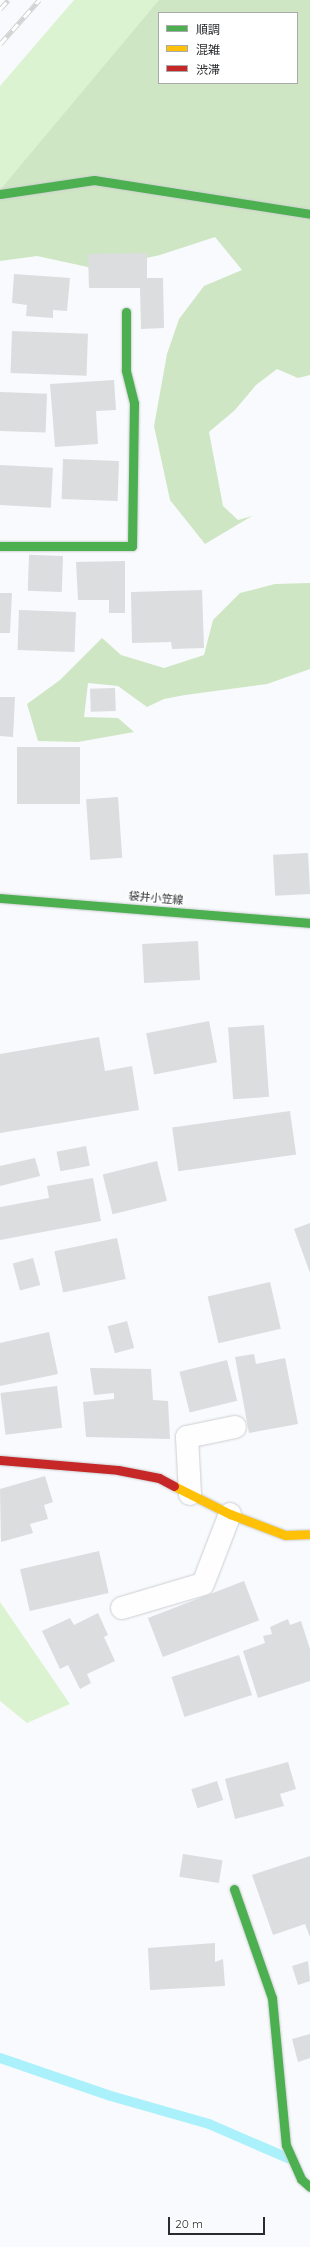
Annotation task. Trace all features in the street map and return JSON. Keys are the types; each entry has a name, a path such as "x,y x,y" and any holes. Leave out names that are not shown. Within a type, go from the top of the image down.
{"street":[{"path":"0,194 94,180 310,214"},
{"path":"0,546 132,546 134,403 126,370 126,312"},
{"name":"袋井小笠線","path":"0,898 310,923"},
{"path":"190,1494 187,1437 236,1427"},
{"path":"0,1460 118,1470 159,1478 230,1514 285,1535 310,1534"},
{"path":"122,1608 202,1584 230,1514"},
{"path":"234,1888 272,1998 286,2144 301,2179 310,2187"}],"green space":[{"path":"74,0 168,0 0,190 0,86"},
{"path":"159,0 310,0 310,375 298,378 277,369 256,385 235,410 209,432 223,506 238,520 252,516 205,544 170,500 154,426 167,354 179,319 204,286 242,270 215,237 160,255 97,269 37,256 0,261 0,190"},
{"path":"310,583 310,669 267,684 164,699 147,707 118,686 88,683 84,717 118,718 134,732 78,742 38,741 27,704 60,680 102,638 121,655 164,668 204,655 213,620 240,593 275,584"},
{"path":"0,1602 70,1704 27,1723 0,1701"}],"building":[{"path":"147,253 147,278 163,278 164,328 141,329 140,288 89,288 88,254"},
{"path":"14,274 70,278 67,311 53,310 53,318 26,316 27,305 12,303"},
{"path":"12,331 88,334 86,376 11,373"},
{"path":"114,380 116,410 96,411 98,444 55,447 50,384"},
{"path":"0,392 47,394 46,433 0,431"},
{"path":"63,459 119,461 118,501 62,499"},
{"path":"0,465 53,468 51,508 0,505"},
{"path":"29,555 63,556 62,592 28,591"},
{"path":"125,561 125,613 109,613 109,600 78,600 76,562"},
{"path":"202,590 204,648 172,649 171,642 132,643 131,592"},
{"path":"0,593 12,593 10,633 0,633"},
{"path":"19,610 76,612 75,652 18,650"},
{"path":"115,688 116,711 91,712 90,689"},
{"path":"0,697 15,697 13,737 0,736"},
{"path":"17,747 80,747 80,804 17,804"},
{"path":"118,797 122,858 90,860 86,799"},
{"path":"308,853 310,894 275,896 273,855"},
{"path":"198,941 200,980 144,983 142,944"},
{"path":"209,1021 217,1062 154,1074 146,1033"},
{"path":"264,1025 269,1097 233,1099 228,1028"},
{"path":"99,1037 105,1071 132,1066 139,1110 0,1133 0,1054"},
{"path":"290,1111 296,1155 178,1171 172,1128"},
{"path":"86,1146 90,1166 60,1171 57,1152"},
{"path":"35,1158 40,1176 0,1186 0,1166"},
{"path":"157,1161 167,1201 113,1214 103,1175"},
{"path":"93,1178 101,1221 0,1240 0,1207 49,1198 47,1186"},
{"path":"310,1223 310,1273 294,1229"},
{"path":"117,1238 126,1279 63,1292 54,1251"},
{"path":"33,1258 40,1285 20,1290 13,1263"},
{"path":"270,1282 281,1329 218,1343 208,1296"},
{"path":"127,1321 134,1348 115,1353 108,1326"},
{"path":"49,1332 58,1374 0,1386 0,1343"},
{"path":"254,1354 256,1364 285,1358 298,1424 249,1433 235,1357"},
{"path":"227,1360 237,1401 190,1413 179,1372"},
{"path":"90,1368 151,1369 153,1400 168,1401 170,1439 86,1437 83,1402 114,1399 114,1393 94,1395"},
{"path":"57,1386 62,1428 6,1435 0,1393"},
{"path":"45,1476 53,1502 44,1505 48,1519 30,1524 33,1533 1,1542 0,1489"},
{"path":"99,1551 109,1593 30,1611 20,1569"},
{"path":"244,1581 259,1620 163,1657 148,1618"},
{"path":"98,1613 108,1635 104,1637 115,1661 87,1674 91,1683 80,1689 68,1665 60,1669 42,1631 70,1618 74,1625"},
{"path":"288,1619 290,1625 301,1621 310,1649 310,1681 258,1698 243,1651 265,1643 263,1636 272,1634 270,1627"},
{"path":"239,1655 252,1695 184,1717 171,1677"},
{"path":"288,1762 296,1789 280,1794 284,1806 235,1819 225,1779"},
{"path":"217,1781 223,1800 198,1808 191,1789"},
{"path":"183,1854 223,1860 219,1883 179,1877"},
{"path":"310,1856 310,1937 305,1924 273,1935 252,1875"},
{"path":"215,1943 215,1962 223,1959 225,1986 150,1990 148,1948"},
{"path":"308,1961 310,1981 298,1985 292,1966"},
{"path":"310,2034 310,2058 298,2062 292,2039"}],"waterway":[{"path":"0,2058 111,2096 209,2124 290,2159"}],"railway":[{"path":"0,9 8,0"},
{"path":"0,44 39,0"}],"traffic: fast":[{"path":"0,194 94,180 310,214"},
{"path":"0,546 132,546 134,403 126,370 126,312"},
{"path":"0,898 310,923"},
{"path":"234,1889 272,1998 286,2145 301,2179 310,2187"}],"traffic: slow":[{"path":"174,1486 230,1514 285,1535 310,1534"}],"traffic: jam":[{"path":"0,1460 118,1470 159,1478 174,1486"}]}
